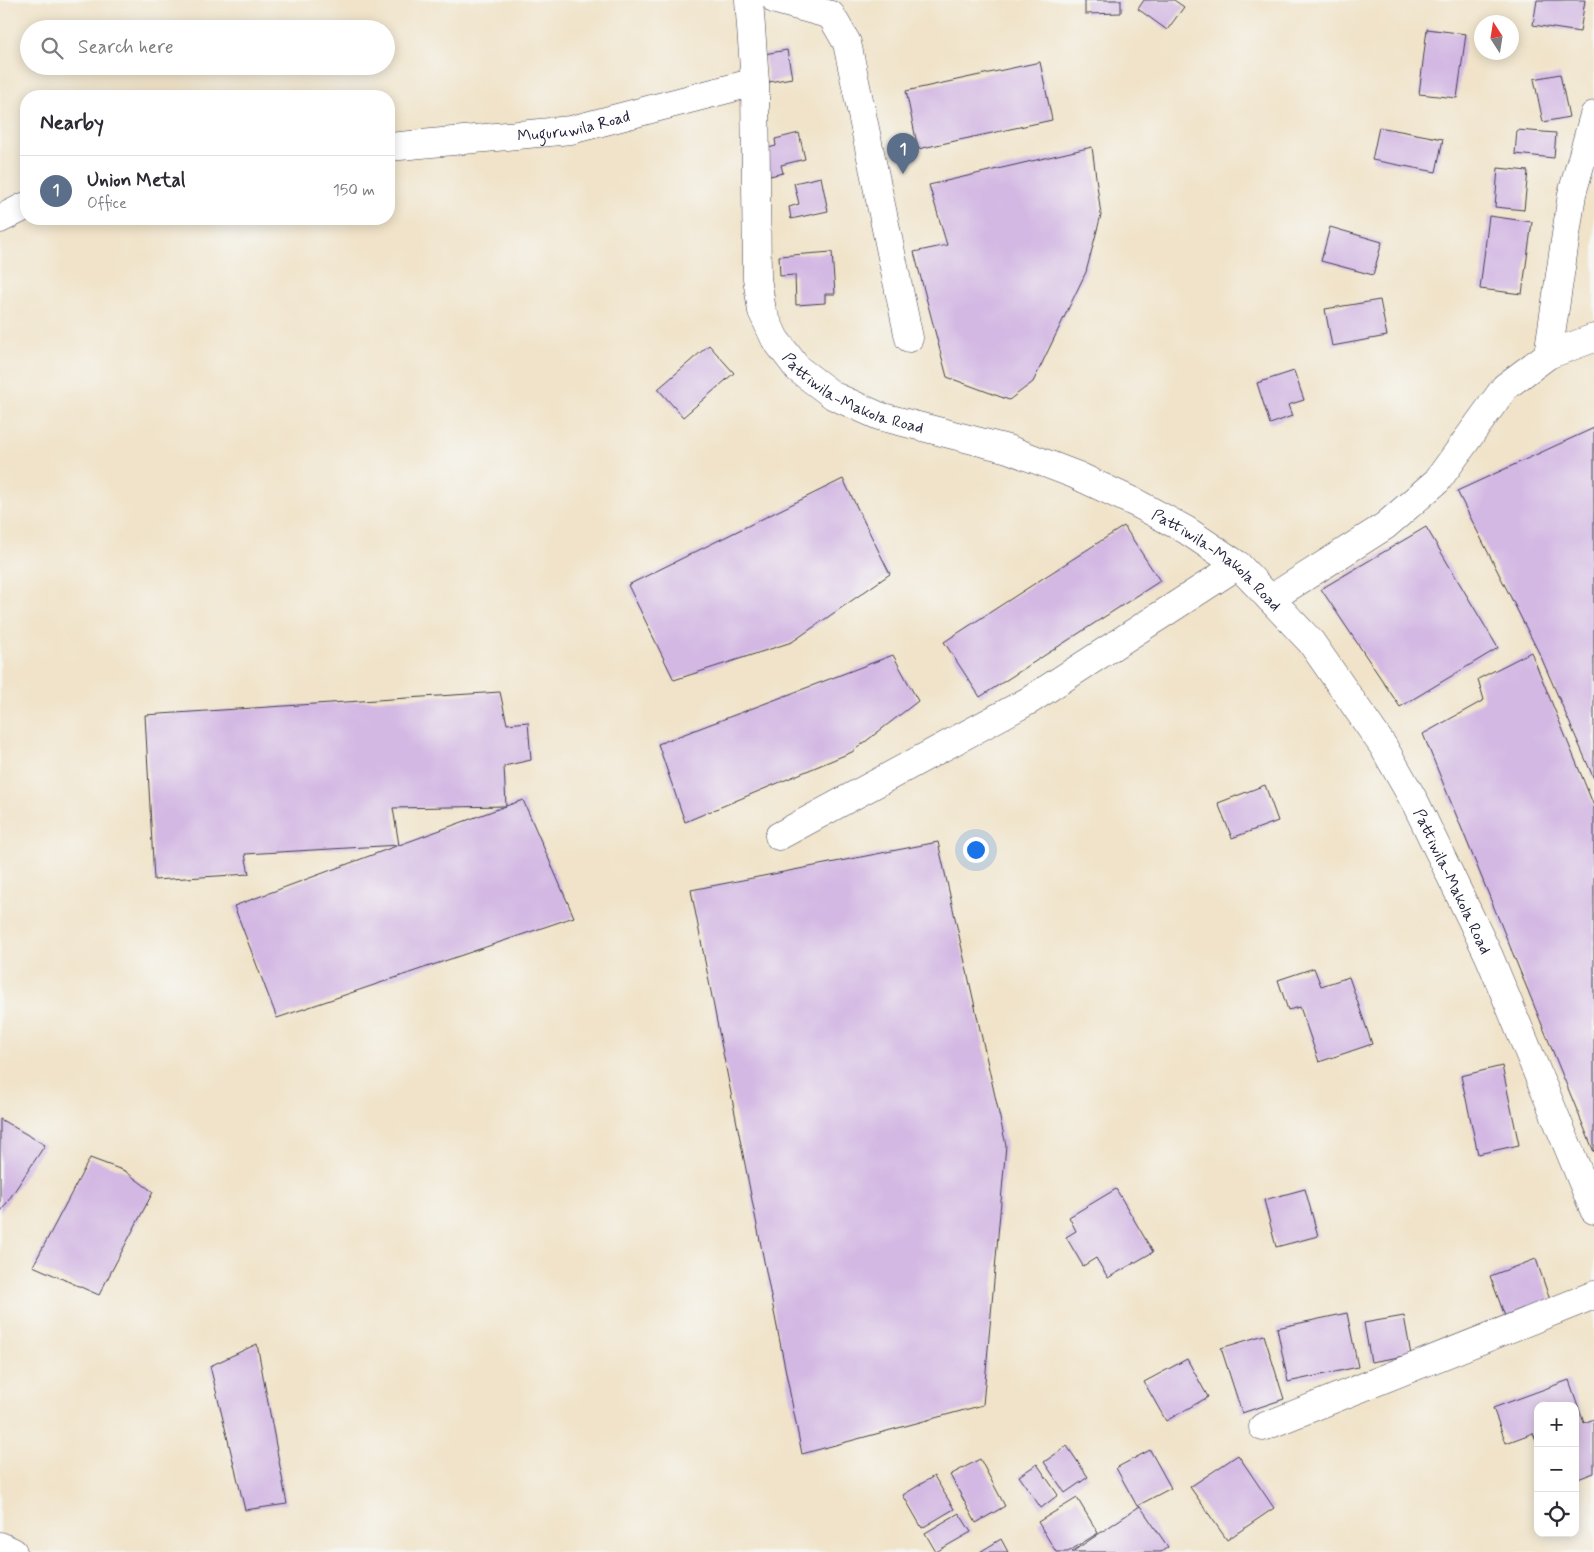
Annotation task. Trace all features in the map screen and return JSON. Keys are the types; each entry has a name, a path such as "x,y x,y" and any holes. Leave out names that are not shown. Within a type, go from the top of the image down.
{"main road":[{"name":"Pattiwila-Makola Road","path":"749,0 755,82 757,278 762,311 775,339 798,369 834,396 879,416 1008,450 1076,475 1138,504 1186,530 1238,565 1311,642 1383,746 1416,804 1489,956 1594,1210"},
{"path":"776,0 830,15 847,43 910,338"},
{"name":"Muguruwila Road","path":"395,146 571,130 755,82"},
{"path":"1548,355 1572,194 1594,115"},
{"path":"0,219 20,209"},
{"path":"1270,599 1385,526 1437,481 1505,387 1548,355 1594,338"},
{"path":"779,836 1030,700 1238,565"},
{"path":"1262,1427 1594,1294"},
{"path":"0,1546 13,1552"}],"building":[{"path":"1085,0 1121,0 1121,13 1085,14"},
{"path":"1144,0 1174,0 1184,7 1167,30 1138,9"},
{"path":"1537,0 1585,0 1580,32 1533,25"},
{"path":"1427,29 1466,34 1457,98 1419,94"},
{"path":"787,50 792,78 769,82 764,54"},
{"path":"1040,62 1052,120 918,149 906,91"},
{"path":"1560,74 1569,117 1543,122 1534,79"},
{"path":"1379,127 1443,139 1436,172 1372,160"},
{"path":"1517,130 1556,133 1554,158 1515,154"},
{"path":"799,133 805,159 781,165 783,173 770,176 764,149 776,146 775,139"},
{"path":"1092,147 1101,215 1086,272 1033,382 1009,400 947,377 914,252 947,245 929,185"},
{"path":"1498,168 1528,171 1524,210 1495,207"},
{"path":"821,177 828,211 791,219 789,207 799,204 794,183"},
{"path":"1489,216 1532,222 1522,294 1480,289"},
{"path":"1330,227 1382,242 1373,275 1321,261"},
{"path":"832,252 835,294 825,294 825,303 796,305 795,275 780,276 779,256"},
{"path":"1380,300 1387,336 1332,346 1325,309"},
{"path":"709,345 734,373 683,417 658,389"},
{"path":"1294,371 1304,400 1288,405 1292,416 1270,424 1257,383"},
{"path":"1594,428 1594,779 1541,657 1457,491"},
{"path":"843,479 890,574 792,642 674,680 628,585"},
{"path":"1124,526 1160,581 980,697 944,642"},
{"path":"1426,527 1498,648 1400,707 1321,589"},
{"path":"1531,652 1594,806 1594,1152 1423,734 1484,700 1478,679"},
{"path":"893,655 918,701 852,752 685,822 658,744"},
{"path":"500,692 507,724 528,722 531,760 504,766 506,806 393,808 399,845 245,854 249,874 154,880 145,715"},
{"path":"1265,785 1278,821 1232,838 1218,803"},
{"path":"523,800 574,917 277,1018 234,906"},
{"path":"938,842 1006,1145 983,1405 802,1454 691,890"},
{"path":"1314,968 1321,986 1349,977 1372,1044 1319,1062 1300,1007 1288,1010 1278,980"},
{"path":"1502,1066 1519,1145 1478,1154 1461,1076"},
{"path":"0,1119 45,1145 0,1213"},
{"path":"90,1158 125,1171 153,1192 99,1295 33,1266"},
{"path":"1116,1189 1153,1252 1108,1278 1096,1258 1083,1266 1066,1237 1076,1231 1069,1217"},
{"path":"1305,1189 1318,1236 1276,1247 1264,1200"},
{"path":"1536,1259 1551,1303 1506,1319 1490,1276"},
{"path":"1347,1313 1358,1367 1288,1382 1277,1328"},
{"path":"1404,1316 1411,1355 1371,1362 1364,1323"},
{"path":"1264,1335 1284,1399 1242,1413 1221,1348"},
{"path":"257,1344 287,1504 245,1510 210,1366"},
{"path":"1187,1359 1208,1397 1166,1421 1144,1382"},
{"path":"1569,1380 1577,1402 1534,1402 1534,1435 1533,1433 1506,1443 1493,1408"},
{"path":"1579,1409 1584,1423 1594,1419 1594,1473 1579,1479"},
{"path":"1067,1446 1088,1477 1065,1493 1044,1462"},
{"path":"1150,1450 1171,1488 1137,1506 1116,1468"},
{"path":"1238,1455 1274,1508 1227,1540 1190,1487"},
{"path":"980,1459 1005,1506 976,1523 950,1475"},
{"path":"1037,1464 1058,1495 1041,1508 1019,1476"},
{"path":"934,1476 954,1509 922,1528 903,1495"},
{"path":"1077,1498 1098,1533 1068,1552 1056,1552 1038,1522"},
{"path":"1140,1506 1168,1547 1161,1552 1072,1552"},
{"path":"959,1513 971,1532 936,1552 925,1533"},
{"path":"1001,1539 1008,1552 980,1552"}],"place":[{"name":"Union Metal","path":"903,174"}]}
